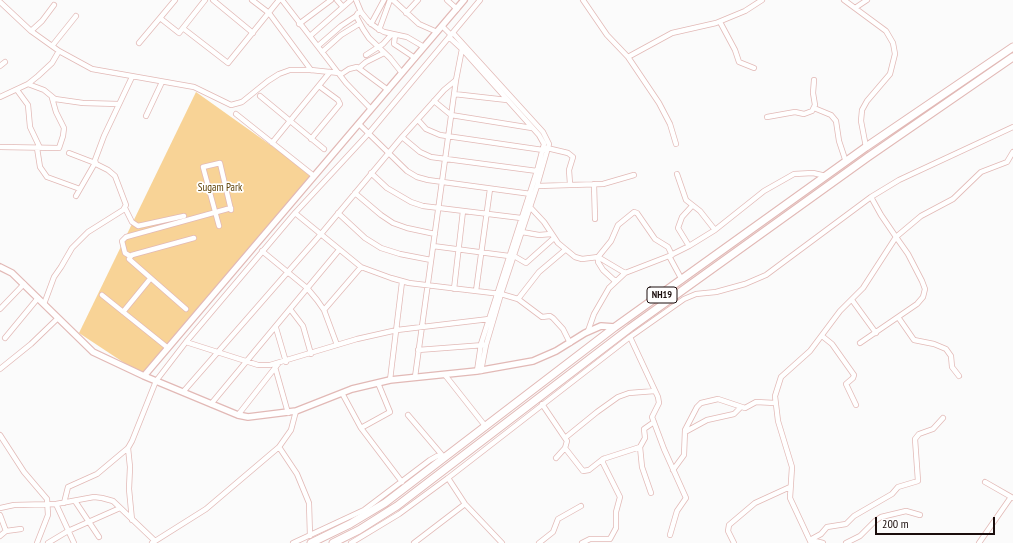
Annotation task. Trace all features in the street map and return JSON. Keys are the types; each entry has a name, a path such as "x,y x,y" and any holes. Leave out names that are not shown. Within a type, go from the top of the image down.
{"highway":[{"name":"NH19","path":"311,540 350,524 385,503 615,327 866,147 1013,47"},
{"name":"NH19","path":"333,543 359,530 397,506 630,328 862,161 1013,57"}],"street":[{"path":"139,42 175,0"},
{"path":"160,18 177,32 180,32 206,0"},
{"path":"213,0 253,33"},
{"path":"252,0 269,13 311,70"},
{"path":"299,24 331,0"},
{"path":"337,0 343,7"},
{"path":"310,36 351,0"},
{"path":"356,0 361,12 371,24 379,30 407,37 424,47"},
{"path":"371,24 384,0"},
{"path":"379,30 391,0 419,24 437,32"},
{"path":"406,13 418,0"},
{"path":"447,0 456,9"},
{"path":"144,376 464,0"},
{"path":"64,503 68,487 97,474 128,448 156,381 186,342 295,212 369,133 480,0"},
{"path":"583,0 607,35 628,57 664,111 676,144"},
{"path":"628,57 672,33 720,22 761,0"},
{"path":"844,0 886,32 893,43 895,54 890,74 867,101 862,110 861,121 866,147"},
{"path":"855,8 867,0"},
{"path":"184,28 228,62 269,13 283,1 299,24 340,74 372,109"},
{"path":"0,2 31,31 60,52 92,68 132,77 194,87 231,105 236,105 279,74 290,70 311,70 340,74 349,69 359,68 366,62 384,53"},
{"path":"31,31 42,21 54,5"},
{"path":"318,46 341,26 361,12"},
{"path":"52,46 76,16"},
{"path":"356,16 369,38 402,73"},
{"path":"720,22 735,50 739,62 754,68"},
{"path":"322,52 341,35 360,24"},
{"path":"442,26 547,137 538,186 532,194 521,218 484,345"},
{"path":"366,55 378,48 394,34"},
{"path":"394,34 394,44 415,58"},
{"path":"451,35 542,139 545,149 537,171 530,207 522,232 511,256"},
{"path":"415,377 456,80 462,49"},
{"path":"0,97 28,84 52,63 60,52"},
{"path":"0,66 5,62"},
{"path":"359,68 388,90"},
{"path":"272,143 330,72"},
{"path":"76,196 95,162 104,136 132,77"},
{"path":"183,392 322,234 371,173 434,100 456,80"},
{"path":"814,80 814,108"},
{"path":"146,116 162,82"},
{"path":"0,147 59,148 64,128 56,112 52,98 44,90 28,84"},
{"path":"312,139 340,104 338,100 319,86"},
{"path":"17,90 28,105 30,127 38,148 40,166 48,177 80,189"},
{"path":"454,94 507,100"},
{"path":"260,96 324,149"},
{"path":"52,98 83,103 119,104"},
{"path":"434,100 451,115 532,128"},
{"path":"767,118 794,112 804,114 814,108"},
{"path":"814,108 831,115 836,121 839,141 846,162"},
{"path":"236,114 314,176"},
{"path":"418,120 432,133 449,137 568,153 573,157 569,170 570,184"},
{"path":"359,124 407,171 428,180 532,194"},
{"path":"350,543 399,514 448,478 630,337 684,299 696,294 716,292 745,284 766,275 872,197 922,168 1013,127"},
{"path":"402,137 420,152 445,160 537,171"},
{"path":"811,542 790,498 792,467 778,421 775,403 782,377 810,351 840,311 852,300 874,272 896,237 921,216 953,199 981,172 1007,162 1013,152"},
{"path":"69,153 95,162 115,176 126,202 125,208 132,222 138,226 166,222 184,216"},
{"path":"194,238 130,256 125,253 122,241 126,237 215,213 231,210 220,163 203,167 215,213 219,226"},
{"path":"371,173 397,195 411,202 438,208 521,218"},
{"path":"588,332 601,300 615,281 626,273 689,246 715,230 764,191 794,174 813,173 826,176"},
{"path":"677,174 684,196 715,230"},
{"path":"538,186 612,182 634,175"},
{"path":"594,184 595,219"},
{"path":"476,291 488,214 490,189"},
{"path":"355,193 393,223 407,228 435,234"},
{"path":"860,343 917,304 925,289 908,254 881,215 872,197"},
{"path":"689,246 678,228 682,217 692,206"},
{"path":"530,207 544,222 565,250 579,259 598,257 626,273"},
{"path":"44,304 54,277 72,248 102,222 125,208"},
{"path":"454,289 464,211"},
{"path":"295,212 361,267 402,282 499,294 518,299 542,317 550,316 554,318 570,343"},
{"path":"615,281 603,270 598,262 598,257 611,241 618,225 636,212 655,239 668,247 670,255 682,280"},
{"path":"338,213 365,238 381,248 400,254 431,260"},
{"path":"522,232 553,236"},
{"path":"433,246 511,256 526,263 553,236"},
{"path":"211,404 246,361 276,328 339,250"},
{"path":"518,299 539,272 565,250"},
{"path":"262,251 307,288 324,310 337,345"},
{"path":"130,256 131,262 186,309"},
{"path":"0,267 12,274 24,284 93,352 144,376 238,415 255,417 296,411 342,393 390,380 479,371 532,361 556,351 601,326 615,327"},
{"path":"324,310 361,267"},
{"path":"123,312 150,279"},
{"path":"390,380 402,282"},
{"path":"0,309 24,284"},
{"path":"479,371 489,319 499,294"},
{"path":"102,295 168,348"},
{"path":"5,338 38,298"},
{"path":"852,300 876,332"},
{"path":"290,309 303,326 311,354"},
{"path":"898,317 914,340 934,344 946,349 951,356 952,366 959,376"},
{"path":"0,369 31,344 58,318"},
{"path":"238,415 277,366 286,362 337,345 397,330 489,319"},
{"path":"276,328 286,362"},
{"path":"822,336 832,344 854,375 854,378 846,384 856,404"},
{"path":"630,337 655,391 659,403 652,414 654,422 686,500 677,511 670,535"},
{"path":"186,342 246,361 277,366"},
{"path":"418,350 484,345"},
{"path":"277,366 288,413"},
{"path":"445,375 486,427"},
{"path":"361,428 390,412 378,383"},
{"path":"565,438 618,397 628,393 655,391"},
{"path":"342,393 361,428 402,482"},
{"path":"673,470 684,455 685,432 697,406 700,403 718,400 745,408 756,402 775,403"},
{"path":"542,404 565,438 567,445 556,458"},
{"path":"685,432 708,420 734,414 741,407"},
{"path":"0,508 31,504 48,505 94,497 102,498 113,501 154,542 206,510 279,447 291,430 296,411"},
{"path":"293,543 311,540 364,510 430,460 445,456 408,416"},
{"path":"811,542 827,527 846,524 854,516 892,494 898,487 918,481 915,439 919,434 933,429 943,418"},
{"path":"651,493 642,467 640,447 645,438 644,429 654,422"},
{"path":"0,435 24,472 46,497 48,515 37,543"},
{"path":"279,447 297,474 309,503 311,540"},
{"path":"565,448 583,471 589,470 603,460 640,447"},
{"path":"128,448 130,467 129,489 132,520"},
{"path":"582,543 590,539 610,539 616,528 616,512 620,497 603,463 603,460"},
{"path":"448,478 465,504 502,543"},
{"path":"979,543 1012,498 985,482"},
{"path":"734,543 728,528 729,525 755,503 790,487"},
{"path":"75,501 99,537"},
{"path":"56,504 74,543"},
{"path":"414,543 465,504"},
{"path":"539,543 553,532 558,519 581,506"},
{"path":"48,543 88,521 120,508"},
{"path":"846,543 860,536 868,527 881,517 906,511 920,515"},
{"path":"0,515 6,532"},
{"path":"0,536 6,532 21,529"},
{"path":"811,542 815,541 823,543"}],"green space":[{"name":"Sugam Park","path":"196,92 314,176 144,376 79,333"}]}
